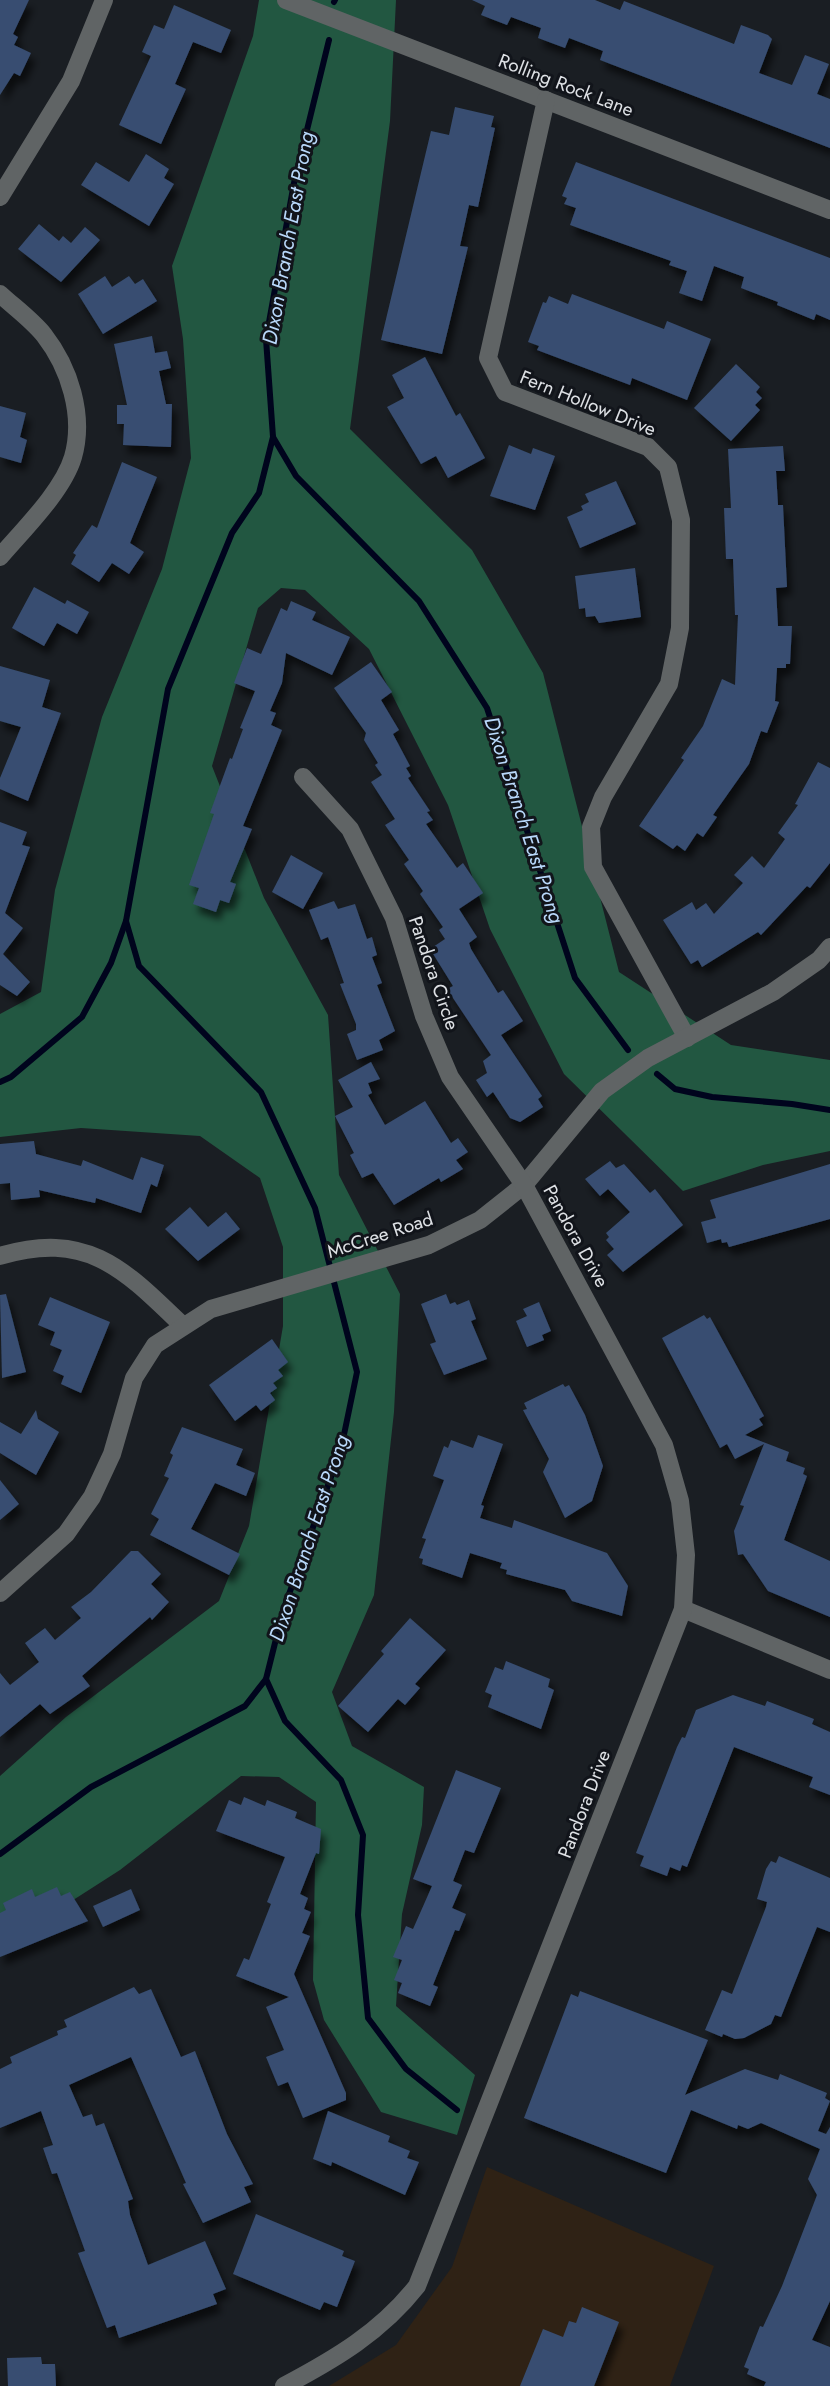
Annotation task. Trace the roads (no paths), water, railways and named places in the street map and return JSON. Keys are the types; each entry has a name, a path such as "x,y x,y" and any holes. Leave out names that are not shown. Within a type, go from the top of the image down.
{"street":[{"path":"0,197 71,81 104,0"},
{"name":"Rolling Rock Lane","path":"286,0 830,210"},
{"name":"Fern Hollow Drive","path":"546,100 488,358 505,392 648,447 668,467 681,520 680,628 669,684 603,797 591,827 593,867 687,1038"},
{"path":"0,294 43,333 59,358 73,391 77,425 73,458 50,498 0,557"},
{"name":"Pandora Circle","path":"303,777 356,839 394,918 424,1016 450,1077 524,1185"},
{"name":"McCree Road","path":"0,1592 65,1534 92,1497 112,1454 134,1378 155,1345 182,1325 211,1309 429,1245 480,1220 524,1185 578,1116 602,1091 648,1058 773,992 826,959"},
{"name":"Pandora Drive","path":"284,2386 360,2343 397,2312 417,2286 683,1609 686,1555 681,1515 664,1445 524,1185"},
{"path":"0,1256 23,1249 45,1248 92,1253 130,1275 182,1325"},
{"path":"683,1609 830,1670"}],"waterway":[{"name":"Dixon Branch East Prong","path":"329,40 294,183 266,339 273,437 296,476 419,601 487,708 575,978 628,1050"},
{"name":"Dixon Branch East Prong","path":"273,437 259,493 232,533 168,689 126,921 139,966 261,1092 315,1208 357,1372 341,1449 283,1611 266,1679 285,1721 341,1780 363,1835 358,1915 368,2018 406,2069 457,2110"},
{"name":"Dixon Branch East Prong","path":"0,1082 11,1077 82,1017 111,963 126,921"},
{"name":"Dixon Branch East Prong","path":"657,1074 675,1089 712,1097 830,1110"},
{"name":"Dixon Branch East Prong","path":"0,1854 91,1787 245,1706 266,1679"}]}
